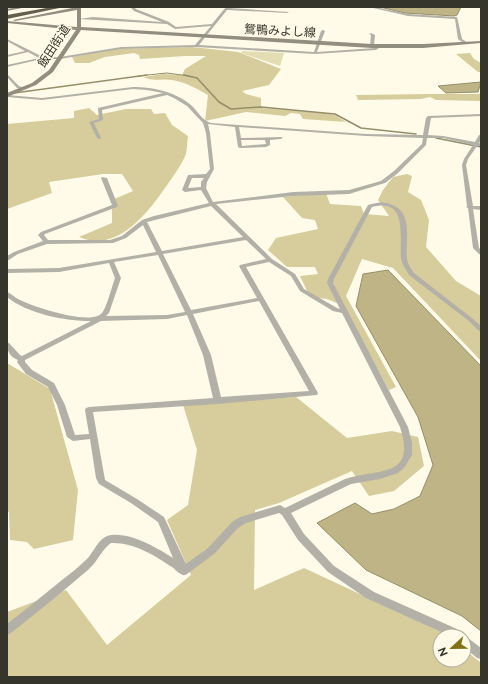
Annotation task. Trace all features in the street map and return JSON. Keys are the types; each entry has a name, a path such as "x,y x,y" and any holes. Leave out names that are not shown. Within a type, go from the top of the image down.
{"highway":[{"path":"7,20 49,7"},
{"path":"7,20 61,7"}],"main road":[{"path":"7,10 25,7"},
{"path":"7,20 80,7"},
{"name":"飯田街道","path":"7,96 45,77 60,58 79,28 80,7"},
{"name":"鴛鴨みよし線","path":"7,20 79,28 372,46 423,46 481,42"}],"street":[{"path":"132,7 168,23 175,28 214,25"},
{"path":"371,7 408,15 456,18 460,39 466,43"},
{"path":"196,46 227,8 287,12"},
{"path":"80,19 93,18 168,23"},
{"path":"315,53 323,31"},
{"path":"371,34 373,35 372,46"},
{"path":"7,40 42,58"},
{"path":"7,66 42,58 60,58 121,48 196,46 315,53 376,49 380,46"},
{"path":"7,56 29,52"},
{"path":"7,75 18,87 23,89"},
{"path":"7,96 42,99 142,88 166,94 188,104 205,123 208,133 212,169 204,182 203,188 212,204 270,260 294,275 302,290 335,310 344,312"},
{"path":"99,138 92,122 100,120 100,109 166,94"},
{"path":"7,259 16,253 46,242 111,242 124,237 144,221 230,200 293,194 349,192 384,182 423,146 428,118 430,116 481,115"},
{"path":"205,123 236,127 366,135 425,136 449,138 478,145"},
{"path":"236,127 240,146 266,146 268,145 267,138"},
{"path":"481,136 478,145 466,158 464,165 469,207 479,244 476,248 481,253"},
{"path":"239,139 281,138"},
{"path":"203,188 185,190 190,176 207,176"},
{"path":"46,242 41,235 43,233 115,206 104,178"},
{"path":"285,512 350,480 384,475 398,470 405,462 410,450 409,441 404,427 330,283 368,209 373,205 384,204 395,208 402,218 404,230 404,254 406,266 411,274 471,320 481,330"},
{"path":"469,207 481,208"},
{"path":"144,221 189,313 207,355 218,400"},
{"path":"7,271 59,270 246,238"},
{"path":"184,571 161,520 134,501 102,482 100,478 89,410 314,393 242,266 270,260"},
{"path":"22,359 101,318 106,313 118,278 111,262"},
{"path":"7,294 16,301 54,315 81,319 167,317 261,299"},
{"path":"7,345 17,357 22,359"},
{"path":"22,359 21,362 29,372 51,386 61,405 70,435 73,438 93,436"},
{"path":"184,571 211,551 235,525 243,520 280,509 285,512 301,537 331,569 370,595 443,628"},
{"path":"7,630 50,597 92,560 105,541 112,539 130,541 172,561 184,571"},
{"path":"472,647 481,654"}],"shaded area":[{"path":"380,7 461,7 457,15 454,16 405,13"},
{"path":"192,47 238,52 281,69 269,85 242,91 246,94 261,98 261,108 324,113 335,115 346,122 303,119 300,114 291,113 285,116 246,112 205,121 208,95 181,82 143,77 164,74 182,75 185,69 206,56 140,59 139,55 134,53 105,57 89,63 75,63 72,57 115,49"},
{"path":"242,51 284,53 280,66 241,53"},
{"path":"470,53 474,59 481,63 481,72 478,72 456,54"},
{"path":"481,82 478,92 446,93 438,86"},
{"path":"481,94 481,101 436,100 430,97 421,99 358,100 356,95"},
{"path":"89,108 97,115 126,109 151,109 154,114 165,113 172,125 188,136 186,154 182,163 149,209 129,229 118,236 106,240 93,241 79,237 112,223 112,200 133,191 122,174 103,174 49,182 52,193 7,209 7,124 74,118 74,111"},
{"path":"407,174 412,176 408,192 421,200 429,220 426,247 456,281 481,296 481,361 393,268 362,259 346,296 396,387 389,390 344,306 327,299 310,297 300,276 318,274 315,267 287,267 268,250 276,238 318,229 315,220 302,218 283,197 326,193 330,204 361,206 364,214 389,216 378,200 383,190 393,177"},
{"path":"388,270 481,366 481,631 462,616 366,570 317,523 355,503 372,514 394,509 420,496 433,465 418,417 356,306 363,274"},
{"path":"7,363 50,389 78,490 73,540 34,549 27,542 10,540 9,512 7,511"},
{"path":"296,397 347,438 392,431 418,437 424,466 394,491 369,496 352,471 279,503 255,510 254,590 304,568 433,628 432,668 472,668 472,656 481,663 481,677 7,677 7,612 66,590 107,645 191,575 167,520 188,505 197,450 183,405"}],"waterway":[{"path":"145,75 167,73 187,76"},
{"path":"7,94 145,75"},
{"path":"138,76 145,75"},
{"path":"187,76 197,78 219,102 231,109 261,107 335,114 361,128 416,134"},
{"path":"436,138 481,147"}]}
